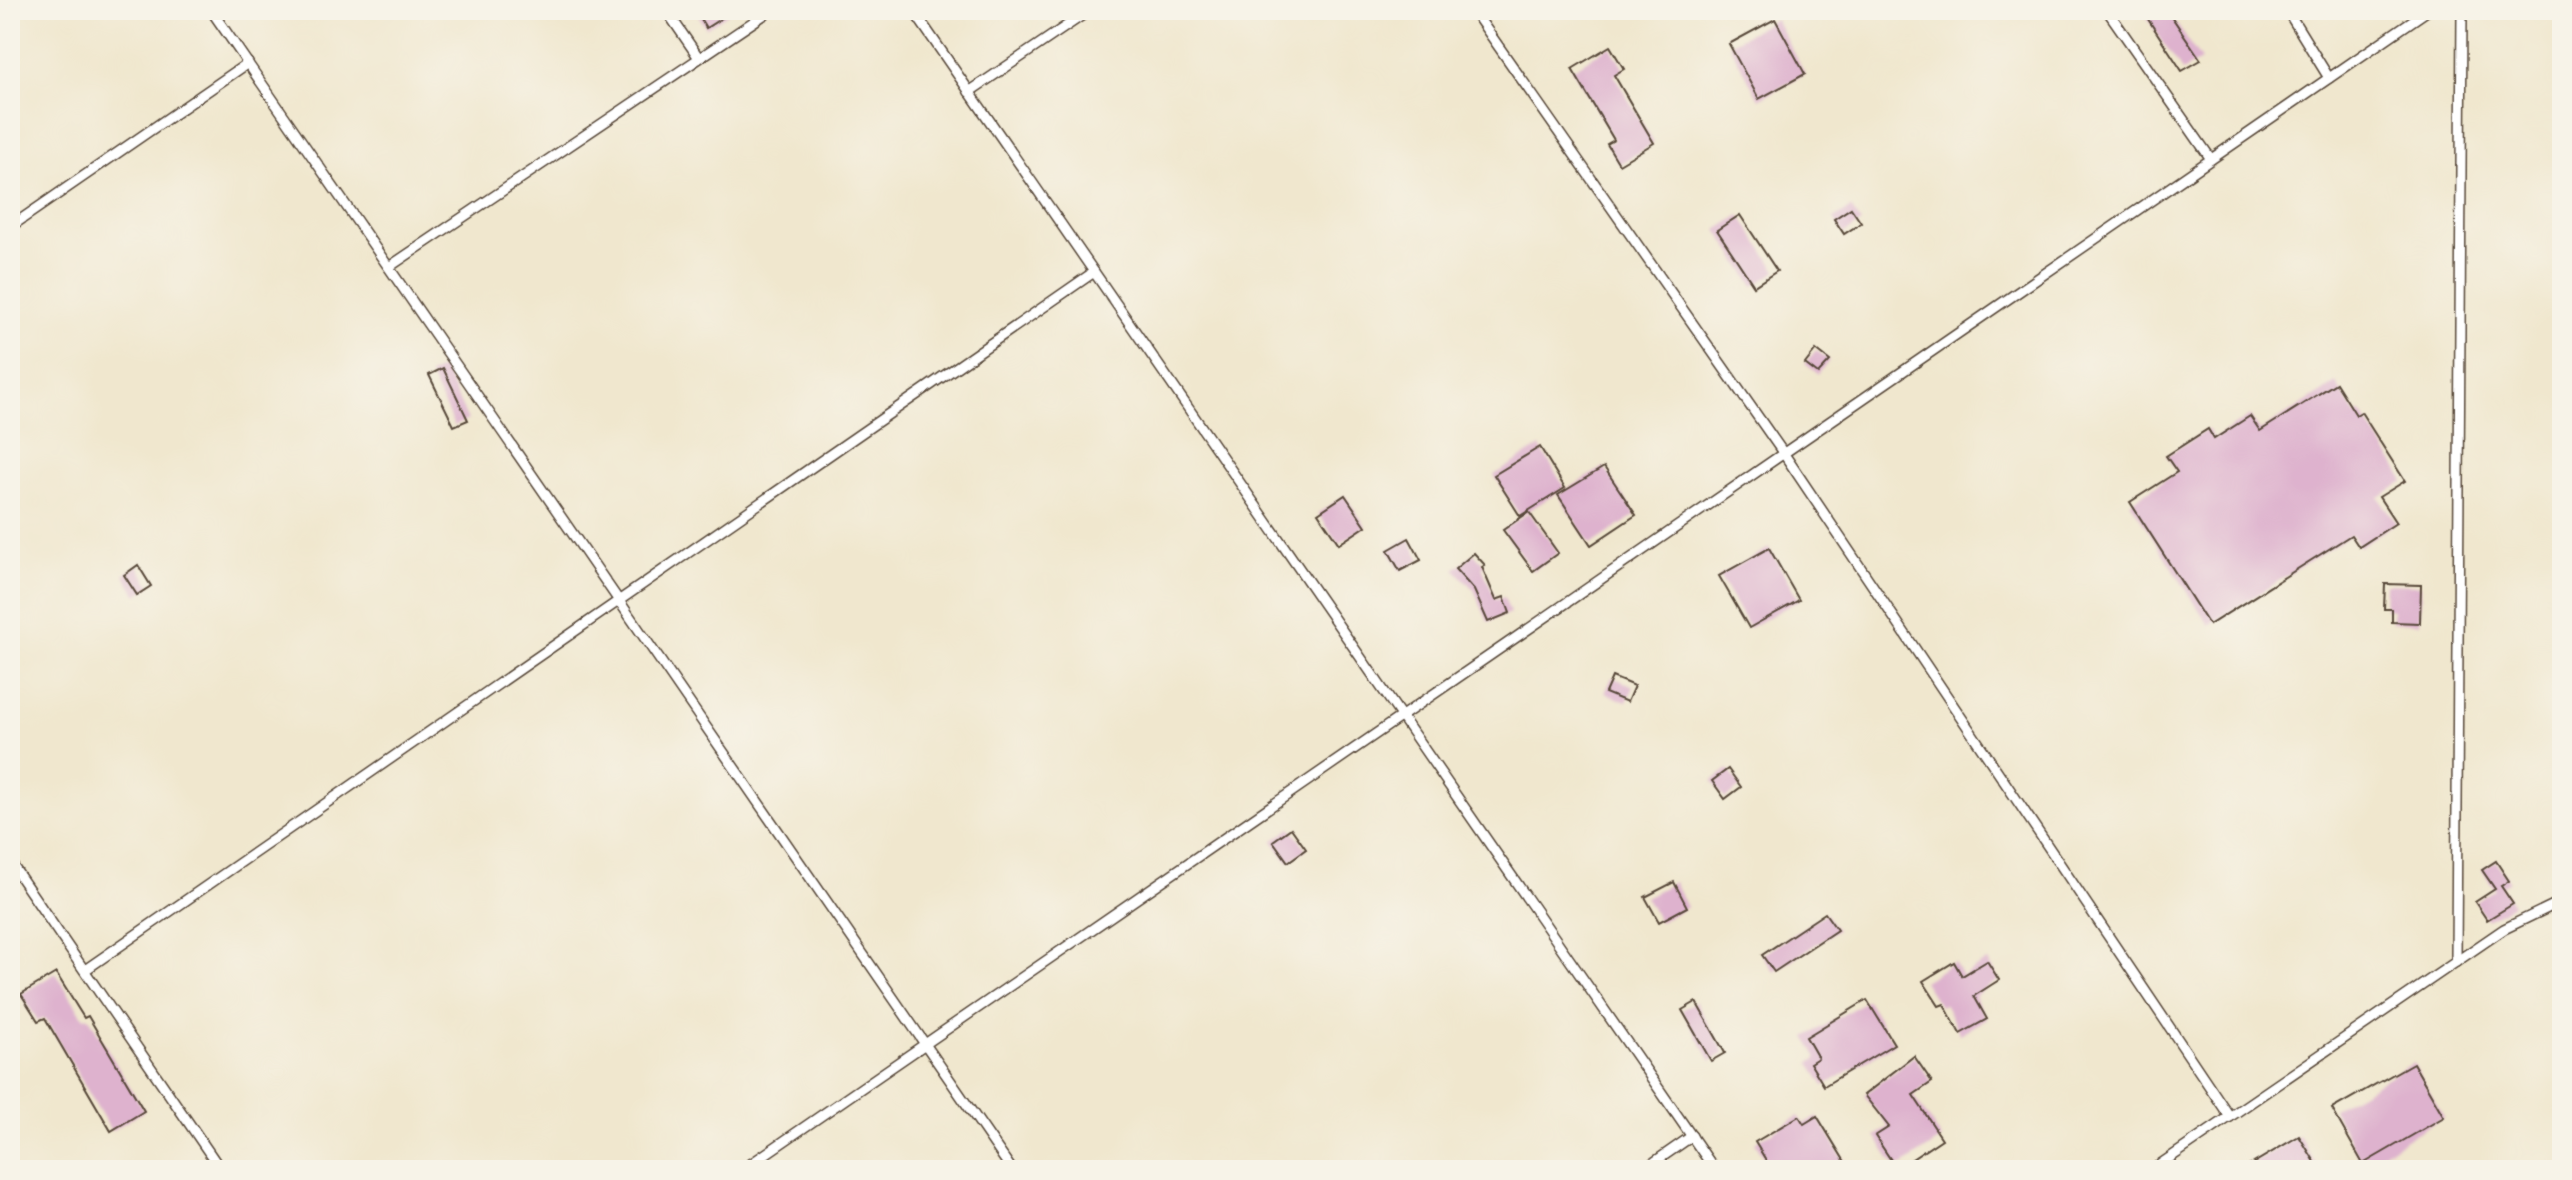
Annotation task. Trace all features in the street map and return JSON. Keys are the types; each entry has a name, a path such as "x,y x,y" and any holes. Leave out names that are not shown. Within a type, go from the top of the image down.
{"lane":[{"path":"211,10 1012,1170"},
{"path":"666,10 699,58"},
{"path":"389,267 771,10"},
{"path":"913,10 1715,1170"},
{"path":"969,92 1090,10"},
{"path":"1473,10 1784,454 2230,1117"},
{"path":"2107,10 2211,159"},
{"path":"2287,10 2329,78"},
{"path":"742,1170 2428,10"},
{"path":"2456,962 2462,10"},
{"path":"10,227 248,63"},
{"path":"85,970 1094,272"},
{"path":"10,862 221,1170"},
{"path":"2152,1170 2504,929 2562,901"},
{"path":"1643,1170 1692,1136"}],"building":[{"path":"695,10 734,10 706,28"},
{"path":"2142,10 2167,10 2201,60 2182,71"},
{"path":"1775,19 1805,74 1759,99 1729,44"},
{"path":"1610,46 1624,69 1614,75 1654,143 1619,164 1607,144 1614,140 1572,69"},
{"path":"1851,208 1861,223 1844,234 1834,219"},
{"path":"1740,215 1777,271 1754,286 1717,230"},
{"path":"1816,350 1830,361 1818,374 1805,364"},
{"path":"443,368 468,420 454,426 429,375"},
{"path":"2336,383 2356,415 2361,412 2405,481 2379,497 2396,523 2359,547 2351,535 2209,625 2130,502 2177,472 2166,456 2208,429 2214,439 2250,416 2260,431"},
{"path":"1540,447 1565,488 1520,516 1494,475"},
{"path":"1604,467 1636,515 1591,545 1558,495"},
{"path":"1345,495 1366,526 1339,544 1318,513"},
{"path":"1529,512 1558,553 1533,571 1503,530"},
{"path":"1409,538 1421,560 1400,571 1388,550"},
{"path":"1769,548 1799,600 1749,628 1719,576"},
{"path":"1474,553 1485,565 1482,567 1496,600 1504,597 1510,613 1488,622 1474,590 1455,569"},
{"path":"138,565 151,586 137,595 124,575"},
{"path":"2385,584 2421,585 2420,623 2392,622 2392,609 2384,609"},
{"path":"1612,677 1634,686 1627,702 1605,693"},
{"path":"1728,769 1741,787 1725,799 1712,781"},
{"path":"1291,828 1306,849 1288,862 1273,841"},
{"path":"2496,861 2509,881 2501,886 2513,904 2487,920 2475,902 2495,889 2482,870"},
{"path":"1674,882 1687,907 1659,922 1645,897"},
{"path":"1825,913 1837,930 1774,972 1762,955"},
{"path":"1987,961 1999,980 1974,996 1987,1019 1960,1034 1944,1004 1939,1006 1923,981 1954,962 1962,976"},
{"path":"56,973 84,1018 88,1016 144,1111 111,1131 45,1018 38,1021 21,994"},
{"path":"1867,1000 1894,1044 1824,1086 1810,1063 1818,1058 1806,1037"},
{"path":"1696,1002 1725,1053 1711,1061 1682,1010"},
{"path":"1914,1056 1932,1082 1913,1095 1942,1139 1897,1169 1875,1136 1889,1127 1864,1095"},
{"path":"2413,1063 2444,1117 2363,1164 2332,1109"},
{"path":"1799,1116 1804,1124 1817,1116 1850,1170 1772,1170 1755,1142"},
{"path":"2299,1136 2320,1170 2242,1170"}]}
